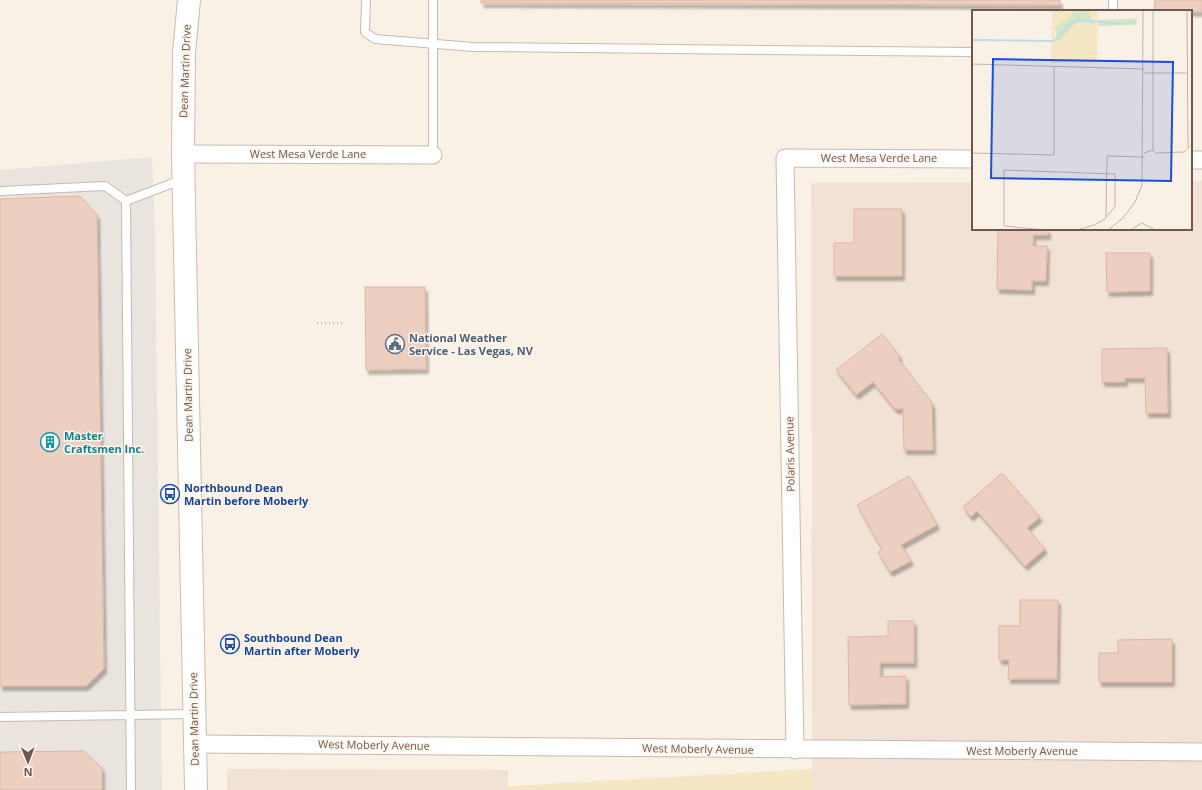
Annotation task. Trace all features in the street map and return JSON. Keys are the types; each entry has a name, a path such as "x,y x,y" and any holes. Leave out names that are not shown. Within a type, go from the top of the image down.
{"main road":[{"name":"Dean Martin Drive","path":"190,0 184,52 183,154 196,790"}],"street":[{"name":"West Mesa Verde Lane","path":"183,154 433,155"},
{"name":"West Mesa Verde Lane","path":"784,158 972,159"},
{"name":"Polaris Avenue","path":"784,158 795,750"},
{"name":"West Moberly Avenue","path":"195,744 795,750 1202,752"}],"lane":[{"path":"366,0 365,32 374,39 473,48 972,52"},
{"path":"433,0 433,155"},
{"path":"126,201 184,179"},
{"path":"0,191 105,186 126,201"},
{"path":"126,201 129,715 131,790"},
{"path":"0,717 194,714"}],"path":[{"path":"316,323 342,323"}],"shaded area":[{"path":"152,157 155,231 162,790 0,790 0,170"},
{"path":"1192,181 1202,181 1202,790 812,790 811,183 972,182 972,230 1192,230"},
{"path":"227,769 508,770 508,790 227,790"}],"sand":[{"path":"812,769 812,790 508,790 508,786"}],"building":[{"path":"481,0 1060,0 1060,5 481,3"},
{"path":"1155,0 1202,0 1202,12 1192,12 1192,10 1154,10"},
{"name":"Master Craftsmen Inc.","path":"80,196 97,215 104,669 86,686 0,686 0,199"},
{"path":"854,209 902,209 902,276 834,276 834,243 854,243"},
{"path":"998,230 1048,230 1048,235 1033,235 1033,246 1047,246 1046,281 1032,281 1032,290 997,289"},
{"path":"1106,253 1150,253 1150,291 1107,292"},
{"name":"National Weather Service - Las Vegas, NV","path":"365,287 425,287 426,369 366,370"},
{"path":"882,334 899,355 899,360 932,403 933,450 904,450 903,409 895,409 873,382 856,395 836,370"},
{"path":"1167,348 1168,413 1146,413 1145,378 1125,378 1125,382 1102,382 1102,349"},
{"path":"1002,473 1040,517 1027,528 1045,549 1025,566 977,511 971,517 963,507"},
{"path":"909,476 937,525 901,545 911,561 890,572 878,552 882,549 857,505"},
{"path":"1020,600 1058,600 1057,679 1008,679 1009,660 999,660 999,626 1020,626"},
{"path":"888,621 914,621 914,663 880,663 880,677 906,676 906,704 849,705 848,637 888,636"},
{"path":"1172,639 1172,682 1099,682 1099,653 1118,653 1118,640"},
{"path":"84,751 102,768 102,790 0,790 0,752"}],"place":[{"name":"National Weather Service - Las Vegas, NV","path":"395,344"},
{"name":"Master Craftsmen Inc.","path":"50,442"},
{"name":"Northbound Dean Martin before Moberly","path":"170,494"},
{"name":"Southbound Dean Martin after Moberly","path":"230,644"}]}
